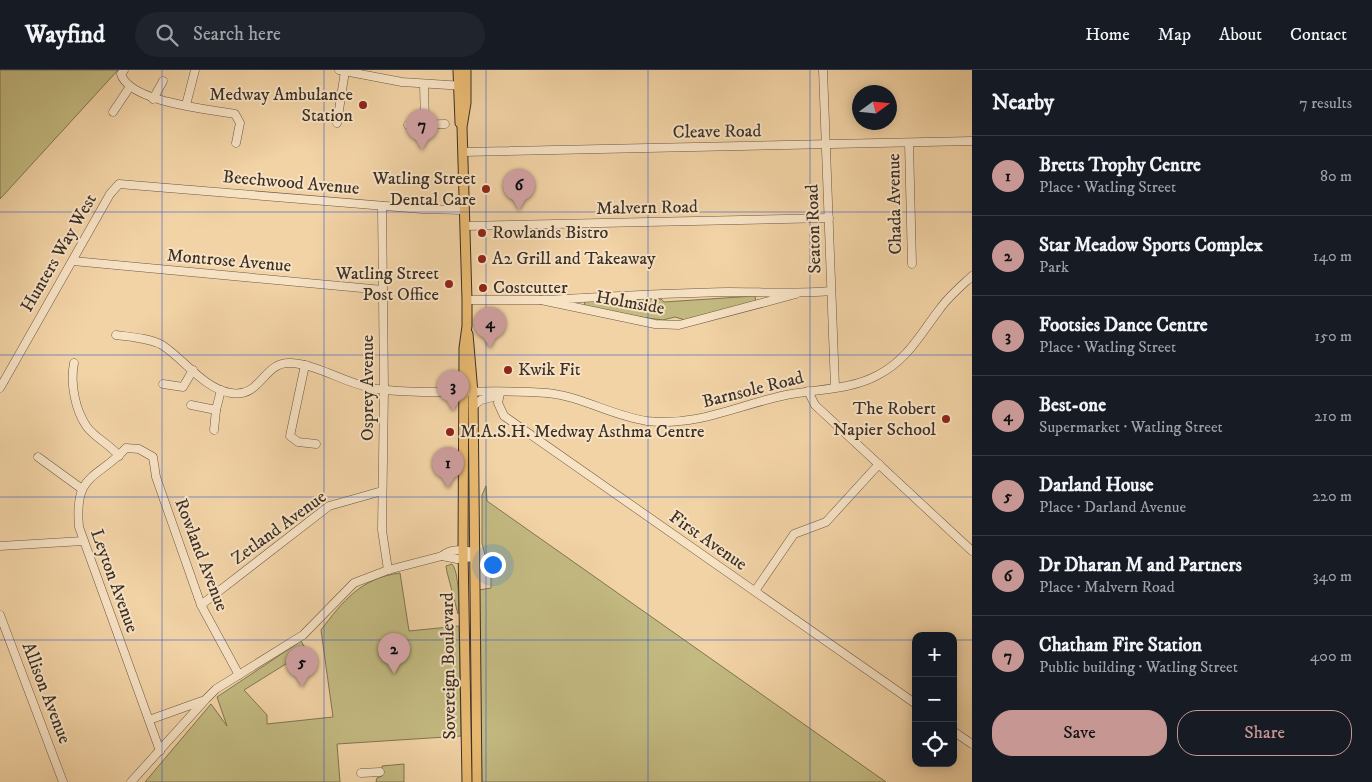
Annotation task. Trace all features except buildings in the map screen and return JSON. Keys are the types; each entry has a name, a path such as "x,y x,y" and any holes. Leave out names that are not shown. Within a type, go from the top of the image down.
{"main road":[{"path":"458,70 462,86"},
{"path":"466,70 462,86 459,118 462,127 463,152 467,326 471,348 468,393"},
{"name":"Sovereign Boulevard","path":"468,393 473,406 476,782"},
{"name":"Sovereign Boulevard","path":"467,782 463,554 468,393"}],"street":[{"path":"124,70 121,74 129,88 153,98 234,114 240,123 236,142"},
{"path":"186,105 195,70"},
{"name":"Seaton Road","path":"823,70 835,387"},
{"path":"337,124 344,71 424,84 462,86"},
{"path":"153,98 163,81"},
{"path":"424,84 424,125"},
{"path":"113,112 129,88"},
{"path":"408,125 445,124"},
{"name":"Cleave Road","path":"463,152 972,141"},
{"name":"Chada Avenue","path":"909,143 912,264"},
{"name":"Beechwood Avenue","path":"116,186 125,183 382,206 464,210"},
{"name":"Hunters Way West","path":"0,388 116,186"},
{"name":"Osprey Avenue","path":"382,206 384,290 382,530 388,570"},
{"name":"Malvern Road","path":"465,226 829,218"},
{"name":"Montrose Avenue","path":"73,261 384,290"},
{"name":"Barnsole Road","path":"221,390 233,394 247,393 255,389 269,371 278,365 288,362 305,365 366,387 468,393 556,394 630,418 672,422 709,418 776,397 857,383 878,376 903,358 948,298 972,276"},
{"name":"Holmside","path":"467,300 541,300 762,292 796,294 831,291"},
{"path":"762,292 764,304"},
{"name":"Holmside","path":"541,300 655,324 679,325 796,294"},
{"name":"Holmside","path":"578,309 579,298"},
{"path":"116,335 161,345 221,390 214,430"},
{"path":"38,457 82,489 95,472 119,456 87,427 74,395 71,378 74,363"},
{"path":"305,365 290,436 298,442 316,444"},
{"path":"163,384 183,387 187,377 193,370"},
{"path":"808,391 814,405 972,551"},
{"name":"Barnsole Road","path":"473,406 481,400 500,393"},
{"name":"First Avenue","path":"500,393 498,403 504,416 912,701"},
{"path":"191,405 216,410"},
{"name":"Rowland Avenue","path":"119,456 126,448 139,449 153,457 156,477 201,605 239,675"},
{"path":"755,591 794,534 826,522 879,464"},
{"name":"Leyton Avenue","path":"82,489 78,514 83,541 160,751"},
{"name":"Zetland Avenue","path":"201,605 328,506 382,491"},
{"path":"0,546 83,541"},
{"path":"149,720 184,709 206,699 239,675 303,635 354,583 388,570 442,556 474,555"},
{"name":"Allison Avenue","path":"0,615 64,782"},
{"path":"131,782 206,699"},
{"path":"957,734 972,744"},
{"path":"361,772 376,772 372,782"}],"shaded area":[{"path":"0,70 118,70 0,199"},
{"path":"755,296 756,302 685,320 675,317 663,320 585,307 584,299 661,299 664,302"},
{"path":"486,486 487,501 886,782 481,782 479,590 491,588 491,575 484,574 486,559 482,543 482,495"},
{"path":"452,564 457,580 458,614 446,566"},
{"path":"400,573 409,631 459,626 461,736 337,744 340,782 145,782 211,704 227,726 217,697 301,641 308,653 297,657 244,690 267,715 267,724 333,717 321,630 354,592 374,580"},
{"path":"404,764 404,782 376,782 377,778 382,776 382,766"}],"place":[{"name":"Medway Ambulance Station","path":"363,105"},
{"name":"Chatham Fire Station","path":"422,150"},
{"name":"Watling Street Dental Care","path":"486,189"},
{"name":"Dr Dharan M and Partners","path":"519,210"},
{"name":"Rowlands Bistro","path":"482,233"},
{"name":"A2 Grill and Takeaway","path":"482,259"},
{"name":"Watling Street Post Office","path":"449,284"},
{"name":"Costcutter","path":"483,288"},
{"name":"Best-one","path":"490,348"},
{"name":"Kwik Fit","path":"508,370"},
{"name":"Footsies Dance Centre","path":"453,411"},
{"name":"The Robert Napier School","path":"946,419"},
{"name":"M.A.S.H. Medway Asthma Centre","path":"450,432"},
{"name":"Bretts Trophy Centre","path":"448,488"},
{"name":"Star Meadow Sports Complex","path":"394,674"},
{"name":"Darland House","path":"302,687"}]}
